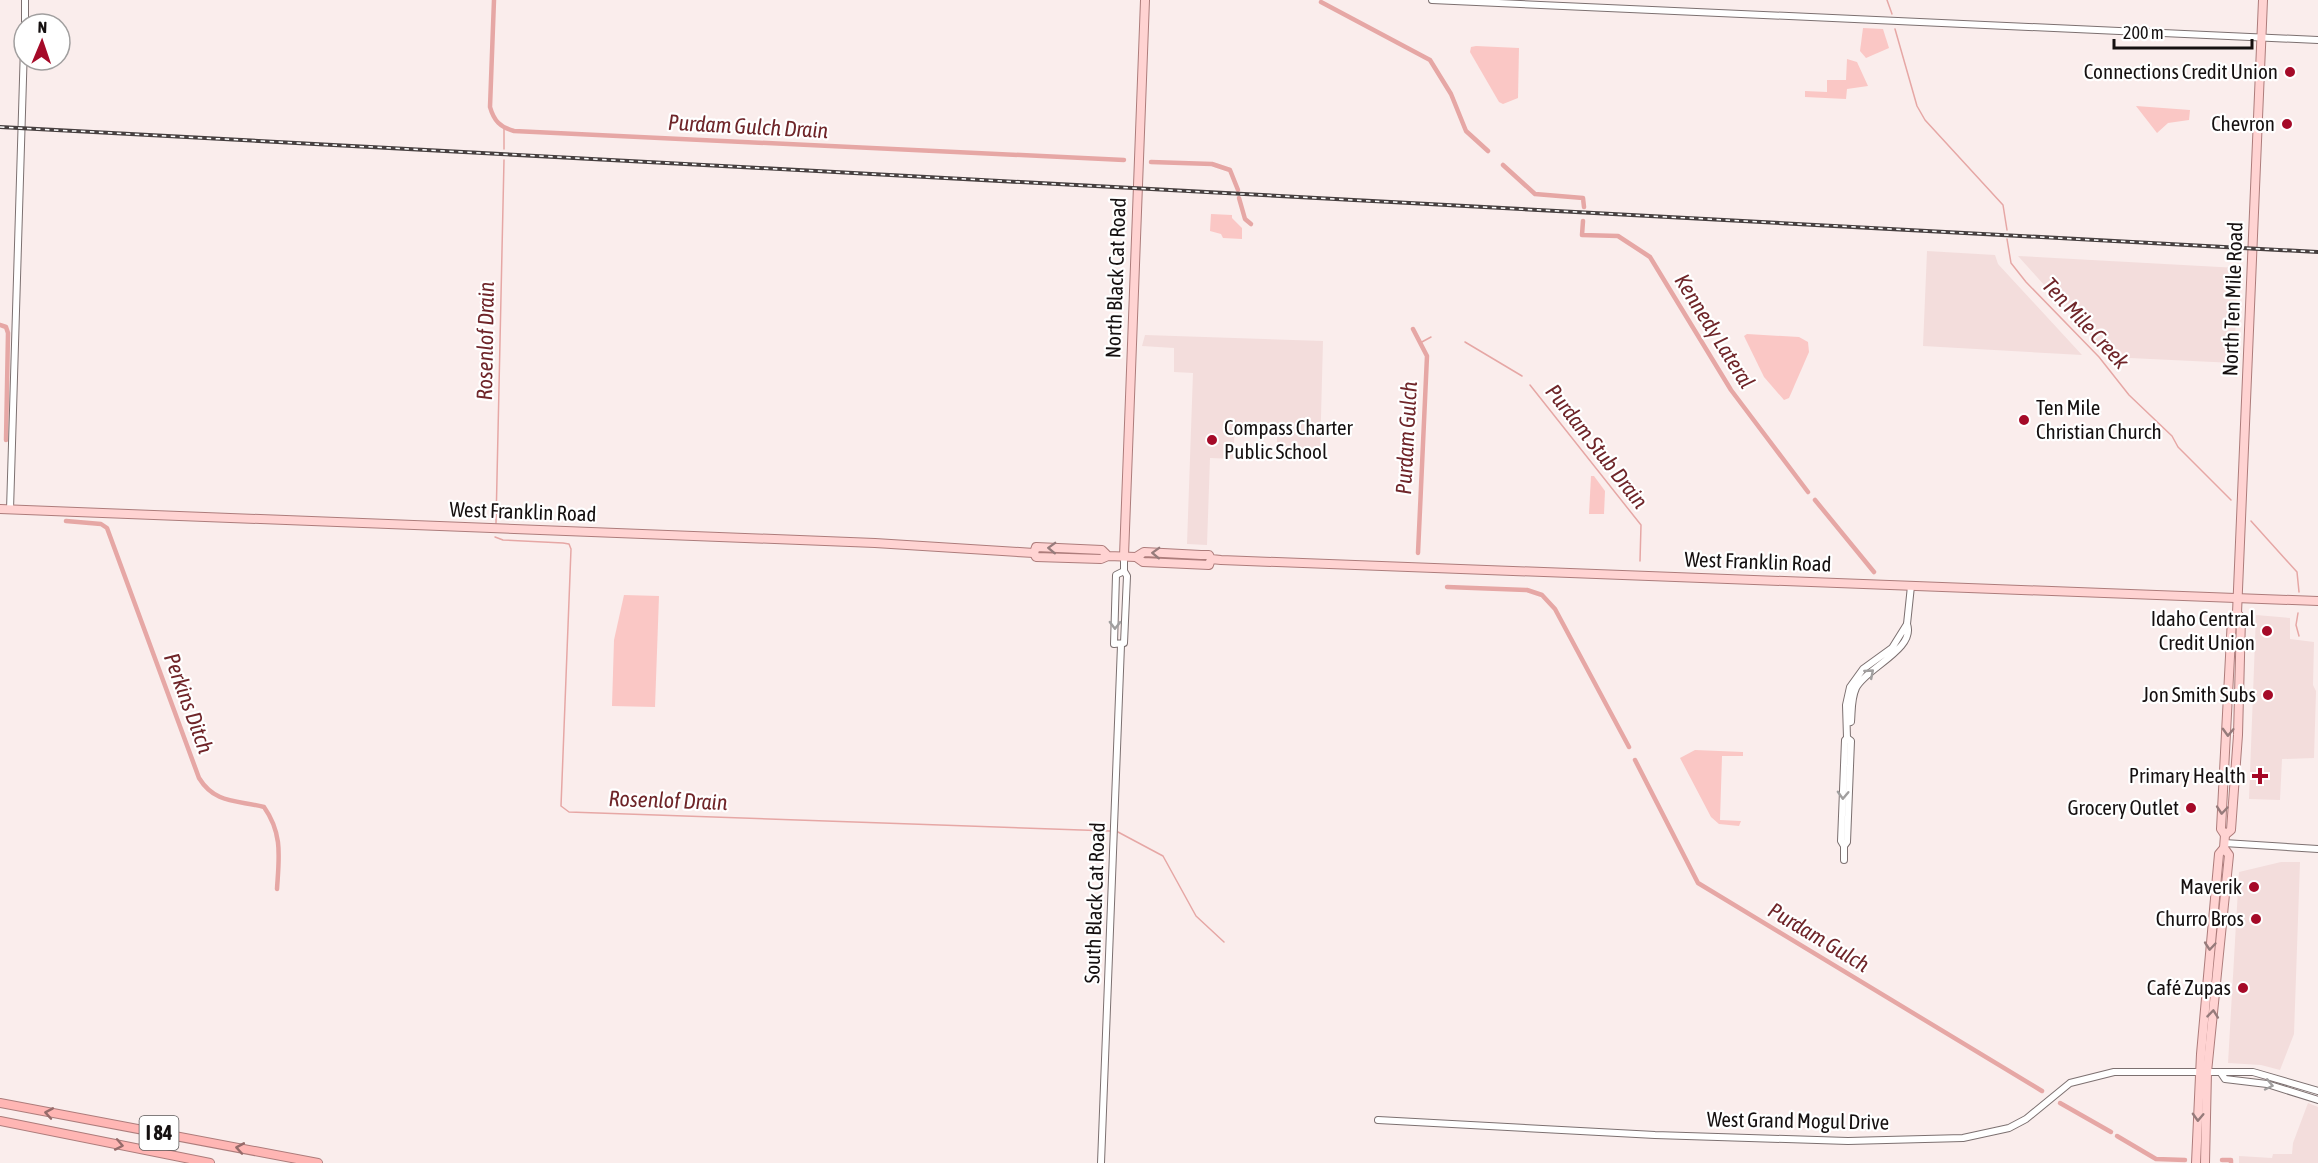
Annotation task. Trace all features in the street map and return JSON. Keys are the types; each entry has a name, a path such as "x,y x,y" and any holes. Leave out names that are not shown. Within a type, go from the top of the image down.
{"highway":[{"name":"I 84","path":"0,1103 318,1163"},
{"name":"I 84","path":"0,1121 210,1163"}],"main road":[{"name":"North Black Cat Road","path":"1124,556 1145,0"},
{"name":"North Ten Mile Road","path":"2204,1072 2229,855 2221,829 2232,618 2237,613 2238,600 2263,0"},
{"name":"West Franklin Road","path":"0,509 875,543 1034,553 1036,548 1102,550 1108,556 1136,557 1144,552 1209,555 1211,560 2304,603 2318,601"},
{"name":"West Franklin Road","path":"2304,603 2318,608"},
{"path":"2196,1163 2204,1072"},
{"path":"2204,1072 2205,1163"}],"street":[{"path":"1432,0 2318,40"},
{"path":"10,510 23,72"},
{"name":"South Black Cat Road","path":"1101,1163 1121,645 1124,643 1125,632 1127,576 1124,571 1124,556"},
{"name":"South Black Cat Road","path":"1121,645 1114,644 1116,575 1124,571"},
{"path":"1844,860 1844,846 1841,841 1845,740 1848,738 1848,723 1851,722 1856,689 1866,674 1896,652 1907,635 1911,586"},
{"path":"2224,842 2318,849"},
{"path":"2318,1091 2260,1074 2227,1070 2221,1073 2225,1079 2267,1084 2318,1100"},
{"name":"West Grand Mogul Drive","path":"1378,1120 1666,1135 1848,1141 1963,1138 2009,1128 2026,1119 2070,1083 2091,1077 2133,1071 2221,1073"}],"shaded area":[{"path":"1863,28 1883,29 1889,48 1866,58 1860,51"},
{"path":"1471,47 1519,48 1518,98 1503,104 1499,102 1470,52"},
{"path":"1847,59 1857,62 1868,86 1847,89 1846,99 1805,97 1805,91 1827,92 1827,80 1846,80"},
{"path":"2136,106 2190,110 2189,120 2168,123 2157,133"},
{"path":"1211,214 1232,215 1232,218 1242,228 1242,239 1223,238 1221,234 1210,231"},
{"path":"1927,251 1995,255 1998,264 2082,355 1923,346"},
{"path":"2018,256 2238,268 2234,363 2109,357"},
{"path":"1747,334 1799,337 1808,342 1809,352 1789,398 1784,400 1764,377 1744,336"},
{"name":"Compass Charter Public School","path":"1145,335 1323,341 1320,455 1277,453 1277,428 1235,426 1233,459 1210,458 1207,545 1187,544 1193,373 1174,372 1174,348 1142,346"},
{"path":"1591,476 1594,476 1605,491 1604,514 1589,514"},
{"path":"624,595 659,596 655,707 612,706 614,640"},
{"path":"2256,615 2290,618 2290,639 2314,642 2313,685 2316,691 2314,758 2282,759 2280,800 2249,799"},
{"path":"1695,750 1743,752 1743,756 1722,756 1720,820 1741,821 1739,826 1719,824 1711,817 1680,758"},
{"path":"2281,862 2300,862 2294,1034 2280,1070 2261,1065 2228,1063 2239,872"},
{"path":"2308,1103 2318,1107 2318,1163 2239,1163 2239,1156 2272,1158 2273,1154 2292,1154 2293,1143"}],"waterway":[{"name":"Purdam Gulch Drain","path":"494,0 490,107 498,123 514,131 1124,160"},
{"name":"Ten Mile Creek","path":"1887,0 1892,14"},
{"name":"Kennedy Lateral","path":"1321,2 1430,60 1451,94 1466,131 1488,151"},
{"name":"Ten Mile Creek","path":"1895,29 1917,106 1925,120 2003,205 2007,230"},
{"name":"Rosenlof Drain","path":"504,128 504,149"},
{"name":"Rosenlof Drain","path":"496,523 504,160"},
{"name":"Purdam Gulch","path":"1151,162 1212,164 1230,170 1238,190"},
{"name":"Kennedy Lateral","path":"1503,165 1535,194 1583,198 1584,207"},
{"name":"Purdam Gulch","path":"1239,198 1245,219 1251,224"},
{"name":"Kennedy Lateral","path":"1583,221 1582,235 1618,236 1650,257 1731,390 1808,492"},
{"name":"Ten Mile Creek","path":"2007,239 2011,263 2026,282 2099,357 2129,395 2172,436 2178,447 2231,500"},
{"name":"Perkins Ditch","path":"0,325 6,327 8,333 6,440"},
{"name":"Purdam Gulch","path":"1413,329 1427,356 1418,553"},
{"name":"Purdam Stub Drain","path":"1420,343 1431,337"},
{"name":"Purdam Stub Drain","path":"1465,342 1522,376"},
{"name":"Purdam Stub Drain","path":"1530,385 1641,525 1640,561"},
{"name":"Kennedy Lateral","path":"1815,500 1874,572"},
{"name":"Perkins Ditch","path":"66,521 101,524 107,528 199,778 212,793 219,797 264,807 270,817 278,846 277,889"},
{"name":"Ten Mile Creek","path":"2251,521 2297,572 2299,592"},
{"name":"Rosenlof Drain","path":"495,537 503,540 563,543 569,544 571,549 561,806 569,812 1110,831"},
{"name":"Purdam Gulch","path":"1447,587 1527,590 1542,595 1555,609 1629,747"},
{"name":"Ten Mile Creek","path":"2298,613 2296,625 2299,636"},
{"name":"Purdam Gulch","path":"1635,760 1698,883 2042,1091"},
{"name":"Rosenlof Drain","path":"1118,832 1163,856 1196,916 1224,942"},
{"name":"Purdam Gulch","path":"2060,1103 2111,1132"},
{"name":"Purdam Gulch","path":"2117,1136 2156,1159 2185,1160"},
{"name":"Purdam Gulch","path":"2222,1160 2231,1160 2231,1163"}],"railway":[{"path":"0,127 2318,252"}],"place":[{"name":"Connections Credit Union","path":"2290,72"},
{"name":"Chevron","path":"2287,124"},
{"name":"Ten Mile Christian Church","path":"2024,420"},
{"name":"Compass Charter Public School","path":"1212,440"},
{"name":"Idaho Central Credit Union","path":"2267,631"},
{"name":"Jon Smith Subs","path":"2268,695"},
{"name":"Primary Health","path":"2260,776"},
{"name":"Grocery Outlet","path":"2191,808"},
{"name":"Maverik","path":"2254,887"},
{"name":"Churro Bros","path":"2256,919"},
{"name":"Café Zupas","path":"2243,988"}]}
